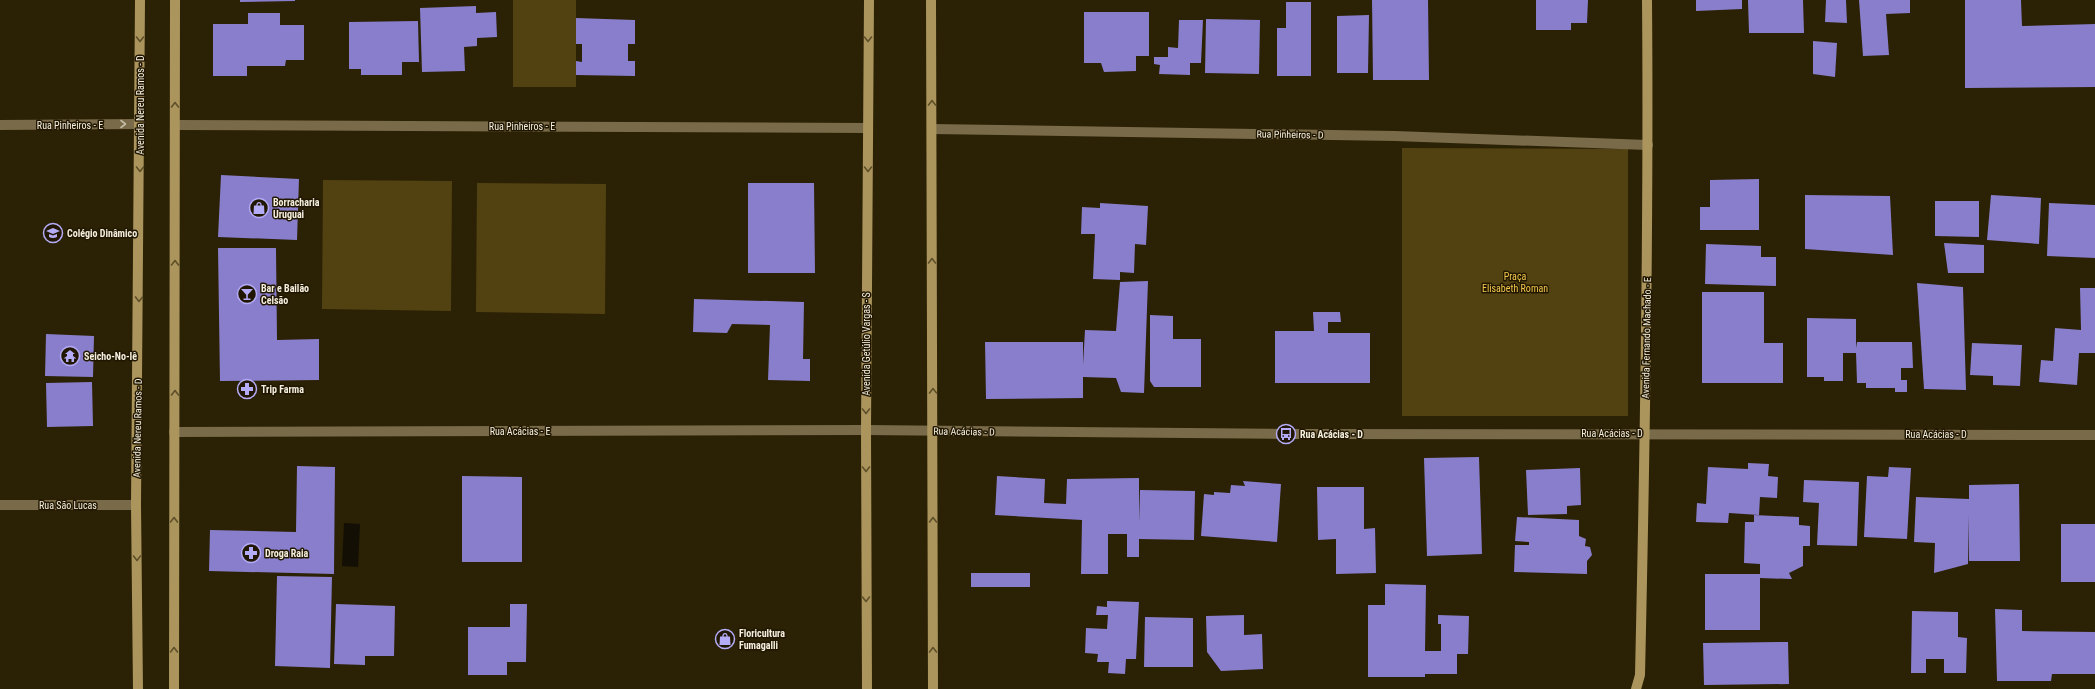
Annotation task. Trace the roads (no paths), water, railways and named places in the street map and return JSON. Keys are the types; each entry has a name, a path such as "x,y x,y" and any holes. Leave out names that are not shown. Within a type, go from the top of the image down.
{"street":[{"name":"Avenida Nereu Ramos - D","path":"138,689 136,504 140,0"},
{"path":"174,689 176,0"},
{"name":"Avenida Getúlio Vargas - S","path":"867,689 866,430 869,0"},
{"path":"931,0 933,689"},
{"name":"Avenida Fernando Machado - E","path":"1636,689 1640,675 1645,433 1648,145 1647,0"},
{"name":"Rua Pinheiros - E","path":"0,125 140,124"},
{"name":"Rua Pinheiros - E","path":"175,125 868,128"},
{"name":"Rua Pinheiros - D","path":"932,129 1395,136 1648,145"},
{"name":"Rua Acácias - E","path":"174,432 866,430"},
{"name":"Rua Acácias - D","path":"866,430 1286,434 1645,433 2095,435"},
{"name":"Rua São Lucas","path":"0,505 136,504"},
{"name":"Avenida Fernando Machado - E","path":"1640,675 1645,689"}],"place":[{"name":"Borracharia Uruguai","path":"259,208"},
{"name":"Colégio Dinâmico","path":"53,233"},
{"name":"Bar e Bailão Celsão","path":"247,294"},
{"name":"Seicho-No-Iê","path":"70,356"},
{"name":"Trip Farma","path":"247,389"},
{"name":"Rua Acácias - D","path":"1286,434"},
{"name":"Droga Raia","path":"251,553"},
{"name":"Floricultura Fumagalli","path":"725,639"}],"park label":[{"name":"Praça Elisabeth Roman","path":"1515,282"}]}
